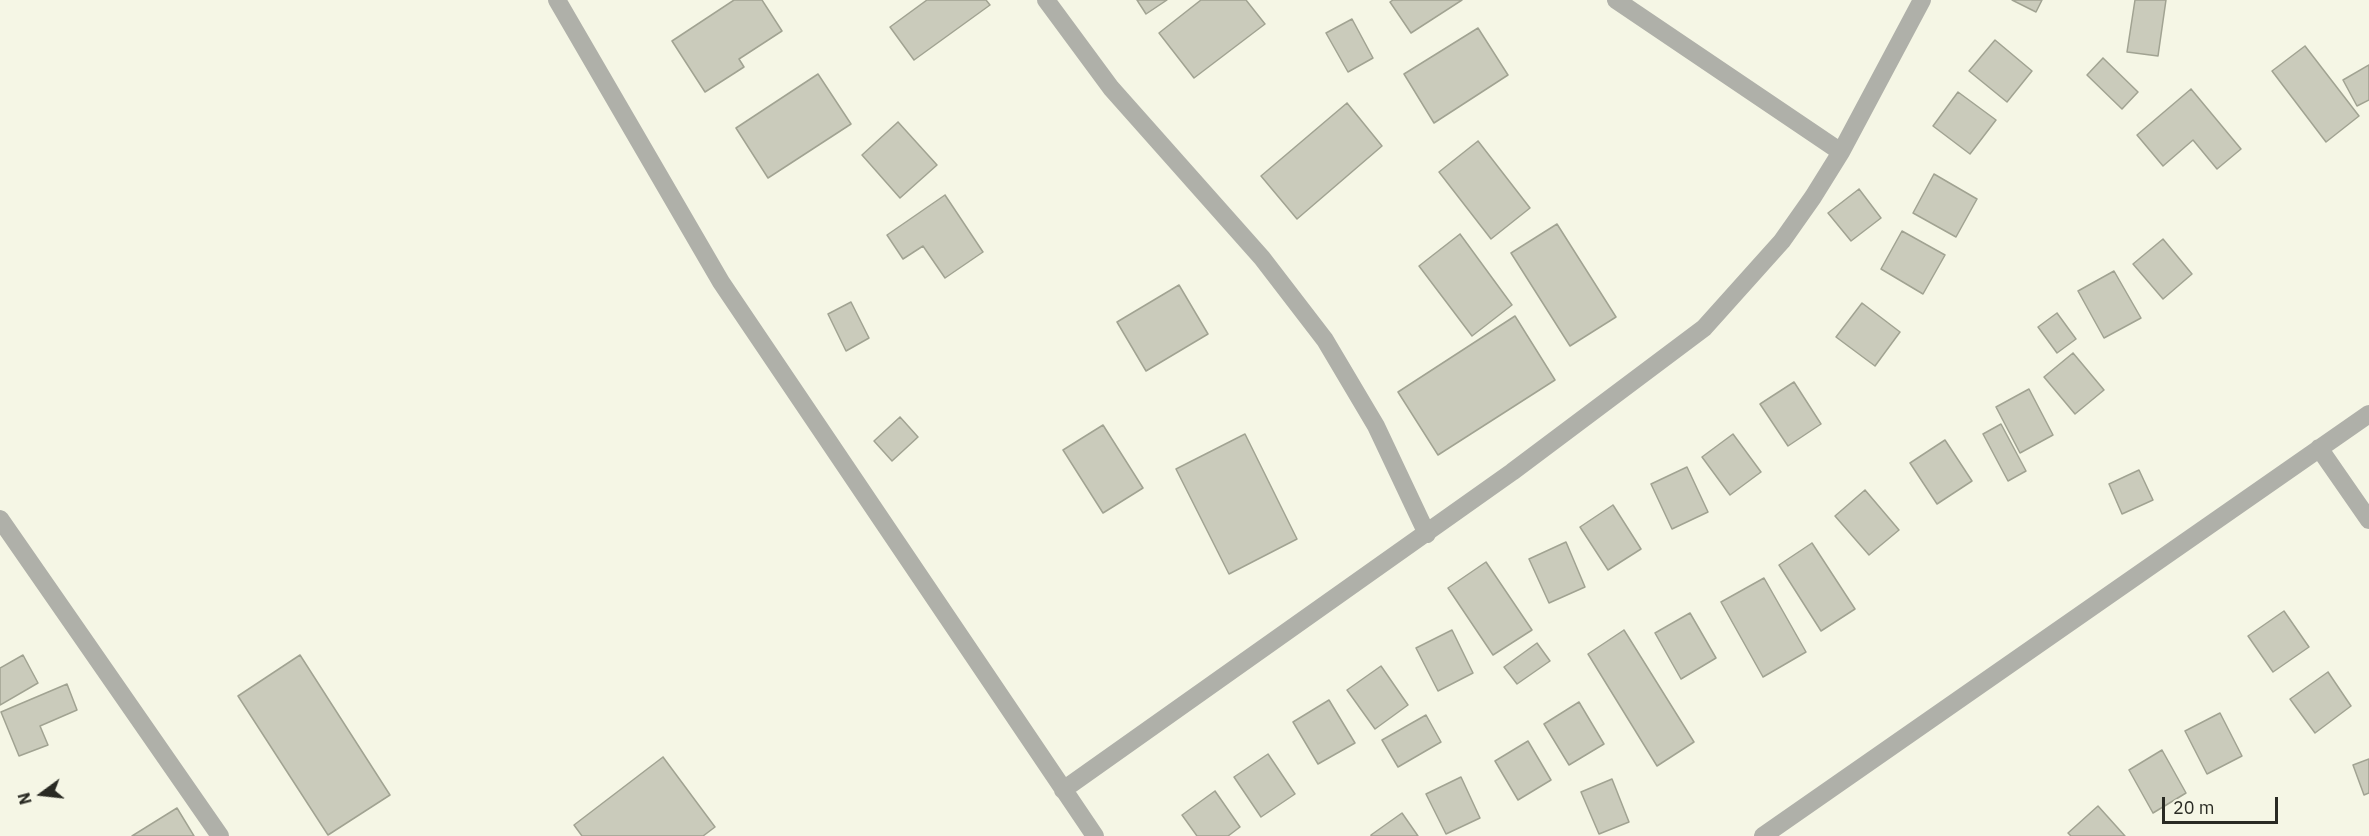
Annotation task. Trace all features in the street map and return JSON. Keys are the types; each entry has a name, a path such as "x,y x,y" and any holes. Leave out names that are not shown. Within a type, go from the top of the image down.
{"street":[{"path":"557,0 721,282 1095,836"},
{"path":"1046,0 1111,87 1262,258 1325,340 1376,426 1427,534"},
{"path":"1616,0 1841,152"},
{"path":"1063,790 1427,534 1704,328 1782,242 1841,152 1922,0"},
{"path":"1763,836 2369,414"},
{"path":"2319,448 2369,520"},
{"path":"0,519 220,836"}],"building":[{"path":"734,0 762,0 782,31 739,59 744,67 705,92 672,41"},
{"path":"927,0 986,0 990,5 914,60 890,27"},
{"path":"1137,0 1167,0 1146,14"},
{"path":"1201,0 1246,0 1265,24 1194,78 1159,33"},
{"path":"1393,0 1462,0 1411,33 1390,2"},
{"path":"2012,0 2042,0 2036,12"},
{"path":"2135,0 2166,0 2158,56 2127,52"},
{"path":"1352,19 1373,58 1348,72 1326,33"},
{"path":"1478,28 1508,75 1434,123 1404,74"},
{"path":"1995,40 2032,71 2007,102 1969,71"},
{"path":"2305,46 2359,116 2326,142 2272,71"},
{"path":"2103,58 2138,92 2122,109 2087,75"},
{"path":"2369,65 2369,100 2357,106 2343,80"},
{"path":"818,74 851,124 768,178 736,128"},
{"path":"2191,89 2241,149 2217,169 2193,140 2163,166 2137,135"},
{"path":"1958,92 1996,120 1970,154 1933,126"},
{"path":"1347,103 1382,146 1297,219 1261,176"},
{"path":"898,122 937,165 900,198 862,155"},
{"path":"1478,141 1530,208 1491,239 1439,172"},
{"path":"1934,174 1977,199 1956,237 1913,213"},
{"path":"1859,189 1881,218 1851,241 1828,213"},
{"path":"945,195 983,252 945,278 923,246 903,259 887,235"},
{"path":"1557,224 1616,317 1570,346 1511,253"},
{"path":"1902,231 1945,255 1923,294 1881,269"},
{"path":"1460,234 1512,305 1472,336 1419,266"},
{"path":"2163,239 2192,274 2163,299 2133,264"},
{"path":"2114,271 2141,318 2104,338 2078,291"},
{"path":"1179,285 1208,334 1146,371 1117,322"},
{"path":"851,302 869,338 846,351 828,314"},
{"path":"1862,303 1900,332 1875,366 1836,337"},
{"path":"2057,313 2076,339 2057,353 2038,327"},
{"path":"1515,316 1555,380 1438,455 1398,392"},
{"path":"2073,353 2104,390 2075,414 2044,377"},
{"path":"1794,382 1821,424 1788,446 1760,404"},
{"path":"2029,389 2053,435 2020,453 1996,407"},
{"path":"900,417 918,437 892,461 874,441"},
{"path":"2001,424 2026,471 2008,481 1983,434"},
{"path":"1103,425 1143,488 1103,513 1063,450"},
{"path":"1245,434 1297,539 1229,574 1176,469"},
{"path":"1733,434 1761,472 1730,495 1702,457"},
{"path":"1945,440 1972,481 1937,504 1910,463"},
{"path":"1687,467 1708,512 1672,529 1651,484"},
{"path":"2139,470 2153,500 2122,514 2109,484"},
{"path":"1865,490 1899,530 1869,555 1835,516"},
{"path":"1613,505 1641,549 1608,570 1580,527"},
{"path":"1566,542 1585,587 1549,603 1529,559"},
{"path":"1812,543 1855,609 1821,631 1779,565"},
{"path":"1486,562 1532,630 1493,655 1448,588"},
{"path":"1764,578 1806,652 1763,677 1721,602"},
{"path":"2284,611 2309,647 2273,672 2248,636"},
{"path":"1690,613 1716,658 1681,679 1655,633"},
{"path":"1452,630 1473,673 1438,691 1416,648"},
{"path":"1624,630 1694,742 1657,766 1588,654"},
{"path":"1537,643 1550,661 1517,684 1504,667"},
{"path":"23,655 38,683 0,705 0,668"},
{"path":"300,655 390,795 328,835 238,696"},
{"path":"1381,666 1408,705 1375,729 1347,690"},
{"path":"2328,672 2351,706 2315,733 2290,699"},
{"path":"67,684 77,710 40,726 48,745 19,756 1,712"},
{"path":"1329,700 1355,743 1318,764 1293,722"},
{"path":"1579,702 1604,744 1569,765 1544,724"},
{"path":"2220,713 2242,756 2207,774 2185,731"},
{"path":"1426,715 1441,742 1398,767 1382,740"},
{"path":"1528,741 1551,780 1518,800 1495,761"},
{"path":"2162,750 2186,793 2153,813 2129,770"},
{"path":"1268,754 1295,794 1261,817 1234,777"},
{"path":"663,757 715,827 703,836 582,836 574,825"},
{"path":"2369,759 2369,793 2364,795 2353,765"},
{"path":"1461,777 1480,818 1446,834 1426,794"},
{"path":"1612,779 1629,822 1599,834 1581,792"},
{"path":"1215,791 1240,827 1228,836 1197,836 1182,815"},
{"path":"2098,806 2125,836 2071,836 2068,833"},
{"path":"177,808 194,836 132,836"},
{"path":"1402,813 1418,836 1371,836 1371,835"}]}
